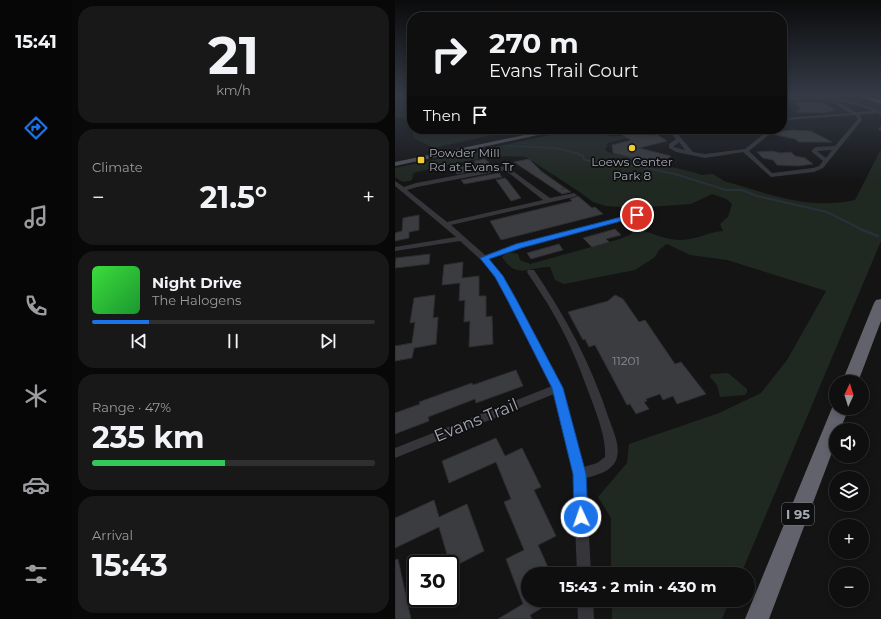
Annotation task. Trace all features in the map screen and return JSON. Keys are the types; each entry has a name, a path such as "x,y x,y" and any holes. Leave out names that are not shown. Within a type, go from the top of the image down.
{"highway":[{"path":"853,375 881,304"},
{"name":"I 95","path":"757,619 837,415"}],"main road":[{"path":"460,150 527,134"},
{"path":"395,164 538,134"}],"street":[{"path":"745,151 771,175 814,170 821,167 856,124"},
{"path":"674,134 690,152"},
{"path":"679,140 671,145 672,148 678,151 690,152 705,156 745,151 767,134"},
{"path":"826,161 814,151 816,149 837,148"},
{"path":"404,189 416,184 506,168 548,200"},
{"path":"395,183 447,224 484,258 499,276 558,388 579,474 584,567"},
{"path":"447,224 482,214 574,195"},
{"path":"484,258 519,246 637,215"},
{"path":"395,248 462,238"},
{"path":"531,272 565,325 599,404 611,443 612,457 609,462 579,474"},
{"name":"Evans Trail","path":"395,453 558,388"},
{"path":"585,607 586,619"}],"shaded area":[{"path":"413,134 497,134 434,148 414,138"},
{"path":"555,134 605,134 618,136 648,134 608,143 605,150 610,153 701,175 713,174 724,181 788,199 804,202 837,203 855,200 881,149 881,241 744,567 611,567 611,518 598,497 627,463 629,444 719,413 761,393 787,360 826,291 727,260 690,255 667,244 659,250 655,257 635,270 564,284 555,280 550,267 523,271 518,270 507,264 502,257 507,253 516,253 518,254 520,260 530,264 620,239 630,235 634,229 674,240 692,239 714,232 723,231 720,224 728,217 732,204 726,199 712,194 691,204 635,208 606,206 593,202 526,157 512,156 471,160 416,172 413,174 412,180 407,182 401,181 395,177 395,168"},
{"path":"728,373 747,389 745,395 720,397 717,385 710,377 711,374"},
{"path":"612,607 727,607 722,619 612,619"}],"building":[{"path":"787,131 811,131 832,142 799,142 795,139 772,134 787,134"},
{"name":"Loews Center Park 8","path":"656,134 667,141 639,148 671,156 660,165 613,153 612,145 631,140 622,135"},
{"path":"772,151 781,153 791,152 795,156 805,158 813,164 798,166 777,165 773,160 763,158 757,152"},
{"path":"485,159 494,167 457,174 454,168 476,164 474,161"},
{"path":"529,159 541,171 571,192 562,194 514,162"},
{"path":"499,173 502,177 464,184 461,180"},
{"path":"505,178 521,198 511,201 496,180"},
{"path":"578,196 592,208 595,207 603,214 501,240 490,221 572,201 570,199"},
{"path":"419,215 419,230 409,232 409,238 395,241 395,233 402,231 403,218"},
{"path":"615,229 621,235 606,239 609,242 592,247 583,238"},
{"path":"559,244 563,250 531,259 527,253"},
{"path":"430,254 429,264 395,268 396,258"},
{"path":"463,262 462,278 479,276 479,296 486,296 486,317 492,316 493,344 469,347 470,321 464,322 465,300 459,301 460,283 442,285 444,265"},
{"path":"435,295 433,318 438,317 436,344 414,348 412,358 395,361 395,346 412,343 415,322 410,323 414,298"},
{"path":"615,295 623,299 639,322 645,320 675,364 681,362 706,394 677,404 673,396 663,400 660,394 646,399 647,401 644,402 649,409 636,414 630,404 627,405 595,345 589,347 585,339 583,340 568,312 608,301"},
{"path":"516,370 523,386 476,403 475,399 428,417 429,421 395,434 395,413 420,404 419,402 472,383 473,385"},
{"path":"496,438 505,456 522,448 541,487 534,490 556,536 538,545 548,567 521,567 521,599 506,559 524,550 504,502 511,499 496,462 449,483 442,461"},
{"path":"434,500 439,517 467,504 484,551 459,564 459,555 447,555 439,527 395,548 395,518"},
{"path":"398,559 407,607 408,607 411,619 395,619 395,560"},
{"path":"521,605 521,607 543,607 530,615 532,619 498,619"}],"waterway":[{"path":"506,146 555,148 579,154"},
{"path":"579,154 583,156 584,160 622,166 637,166 675,174 726,190 742,190 757,196 827,212 863,230"},
{"path":"860,229 878,236"}],"place":[{"name":"Loews Center Park 8","path":"632,148"},
{"name":"Powder Mill Rd at Evans Tr","path":"421,160"}],"route":[{"path":"581,517 579,474 558,388 499,276 484,258 519,246 637,215"}]}
